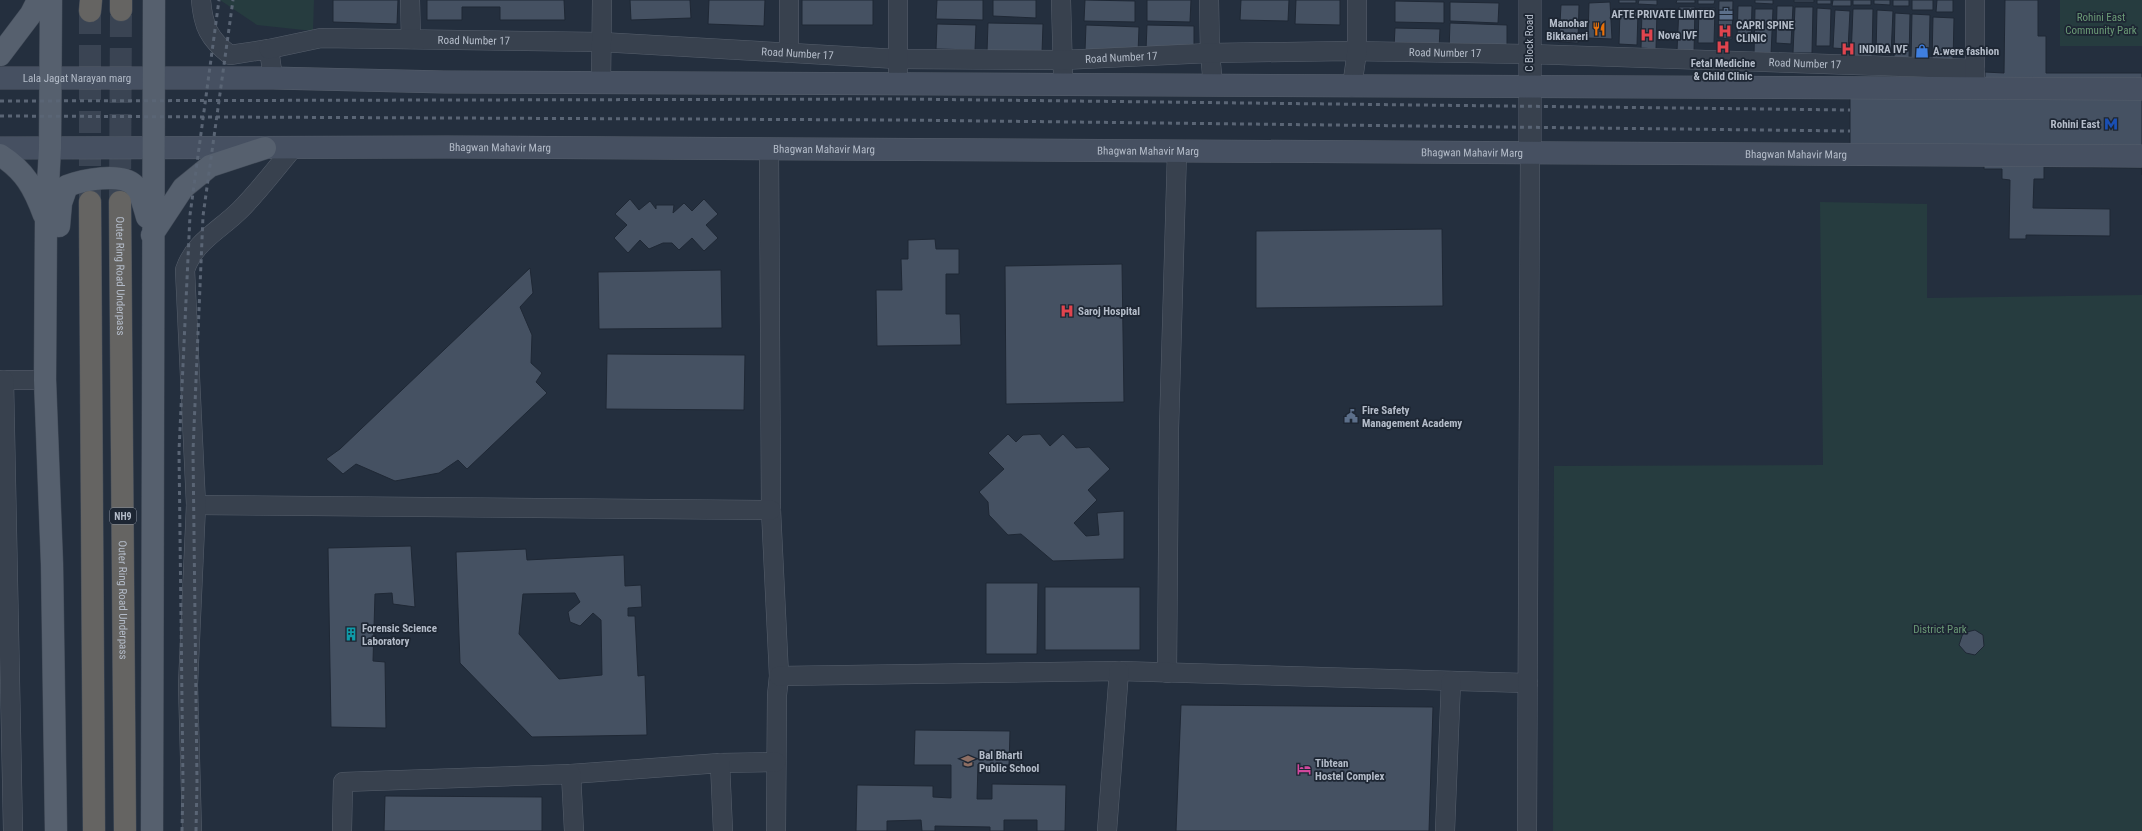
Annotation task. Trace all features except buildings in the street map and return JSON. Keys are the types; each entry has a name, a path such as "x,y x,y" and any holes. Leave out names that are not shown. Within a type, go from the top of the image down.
{"highway":[{"path":"90,202 94,831"},
{"name":"Outer Ring Road Underpass","path":"120,202 126,831"}],"main road":[{"path":"0,55 32,14 38,0"},
{"path":"51,0 50,148 46,222 45,380 52,564 56,831"},
{"path":"152,831 152,235 154,0"},
{"name":"Lala Jagat Narayan marg","path":"0,78 154,79"},
{"path":"154,79 273,78 444,82 1063,84 1352,87 1529,86 1975,78 2142,89"},
{"path":"0,148 153,148"},
{"name":"Bhagwan Mahavir Marg","path":"153,148 770,149 2142,156"},
{"path":"152,235 183,188 210,166 265,148"},
{"path":"0,155 16,166 34,189 46,222"},
{"path":"52,564 60,509 60,345 57,258 61,203 67,186 80,180 111,178 128,181 138,190 152,235"}],"street":[{"name":"Road Number 17","path":"201,0 206,26 211,37 215,44 230,54 269,50 322,38 601,42 897,59 1062,60 1210,53 1357,51 1529,54 1975,78"},
{"path":"410,0 411,39"},
{"path":"601,83 602,0"},
{"path":"790,0 790,53"},
{"path":"898,0 898,84"},
{"path":"1061,0 1063,84"},
{"path":"1209,0 1210,53 1213,85"},
{"path":"1352,87 1357,51 1356,0"},
{"name":"C Block Road","path":"1530,0 1530,153"},
{"path":"1975,0 1975,78"},
{"path":"269,50 273,78"},
{"path":"192,831 188,685 196,505 185,270 189,257 199,245 240,210 294,148"},
{"path":"770,149 771,510 779,676 776,695 776,831"},
{"path":"1168,673 1169,429 1177,151"},
{"path":"1527,831 1530,153"},
{"path":"13,831 6,805 2,380 45,380"},
{"path":"196,505 771,510"},
{"path":"779,676 1119,671 1528,683"},
{"path":"1107,831 1119,671"},
{"path":"1445,831 1451,681"},
{"path":"342,831 343,782 571,774 720,763 776,762"},
{"path":"720,763 723,831"},
{"path":"571,774 574,831"}],"green space":[{"path":"220,0 314,0 313,31 257,25"},
{"name":"Rohini East Community Park","path":"2060,0 2142,0 2142,46 2060,46"},
{"name":"District Park","path":"1820,202 1927,204 1927,298 2142,295 2142,831 1553,831 1554,466 1823,465"}],"tunnel":[{"path":"120,202 121,10"},
{"path":"90,11 90,199"}],"railway":[{"path":"182,831 183,783 179,451 190,215 219,0"},
{"path":"196,831 197,783 193,451 203,216 233,0"},
{"path":"0,101 900,99 1850,110"},
{"path":"0,116 900,120 1850,131"}],"place":[{"name":"AFTE PRIVATE LIMITED","path":"1726,14"},
{"name":"Manohar Bikkaneri","path":"1599,29"},
{"name":"CAPRI SPINE CLINIC","path":"1725,31"},
{"name":"Nova IVF","path":"1647,35"},
{"name":"Fetal Medicine & Child Clinic","path":"1723,47"},
{"name":"INDIRA IVF","path":"1848,49"},
{"name":"A.were fashion","path":"1922,51"},
{"name":"Rohini East","path":"2111,124"},
{"name":"Saroj Hospital","path":"1067,311"},
{"name":"Fire Safety Management Academy","path":"1351,416"},
{"name":"Forensic Science Laboratory","path":"351,634"},
{"name":"Bal Bharti Public School","path":"968,761"},
{"name":"Tibtean Hostel Complex","path":"1304,769"}]}
